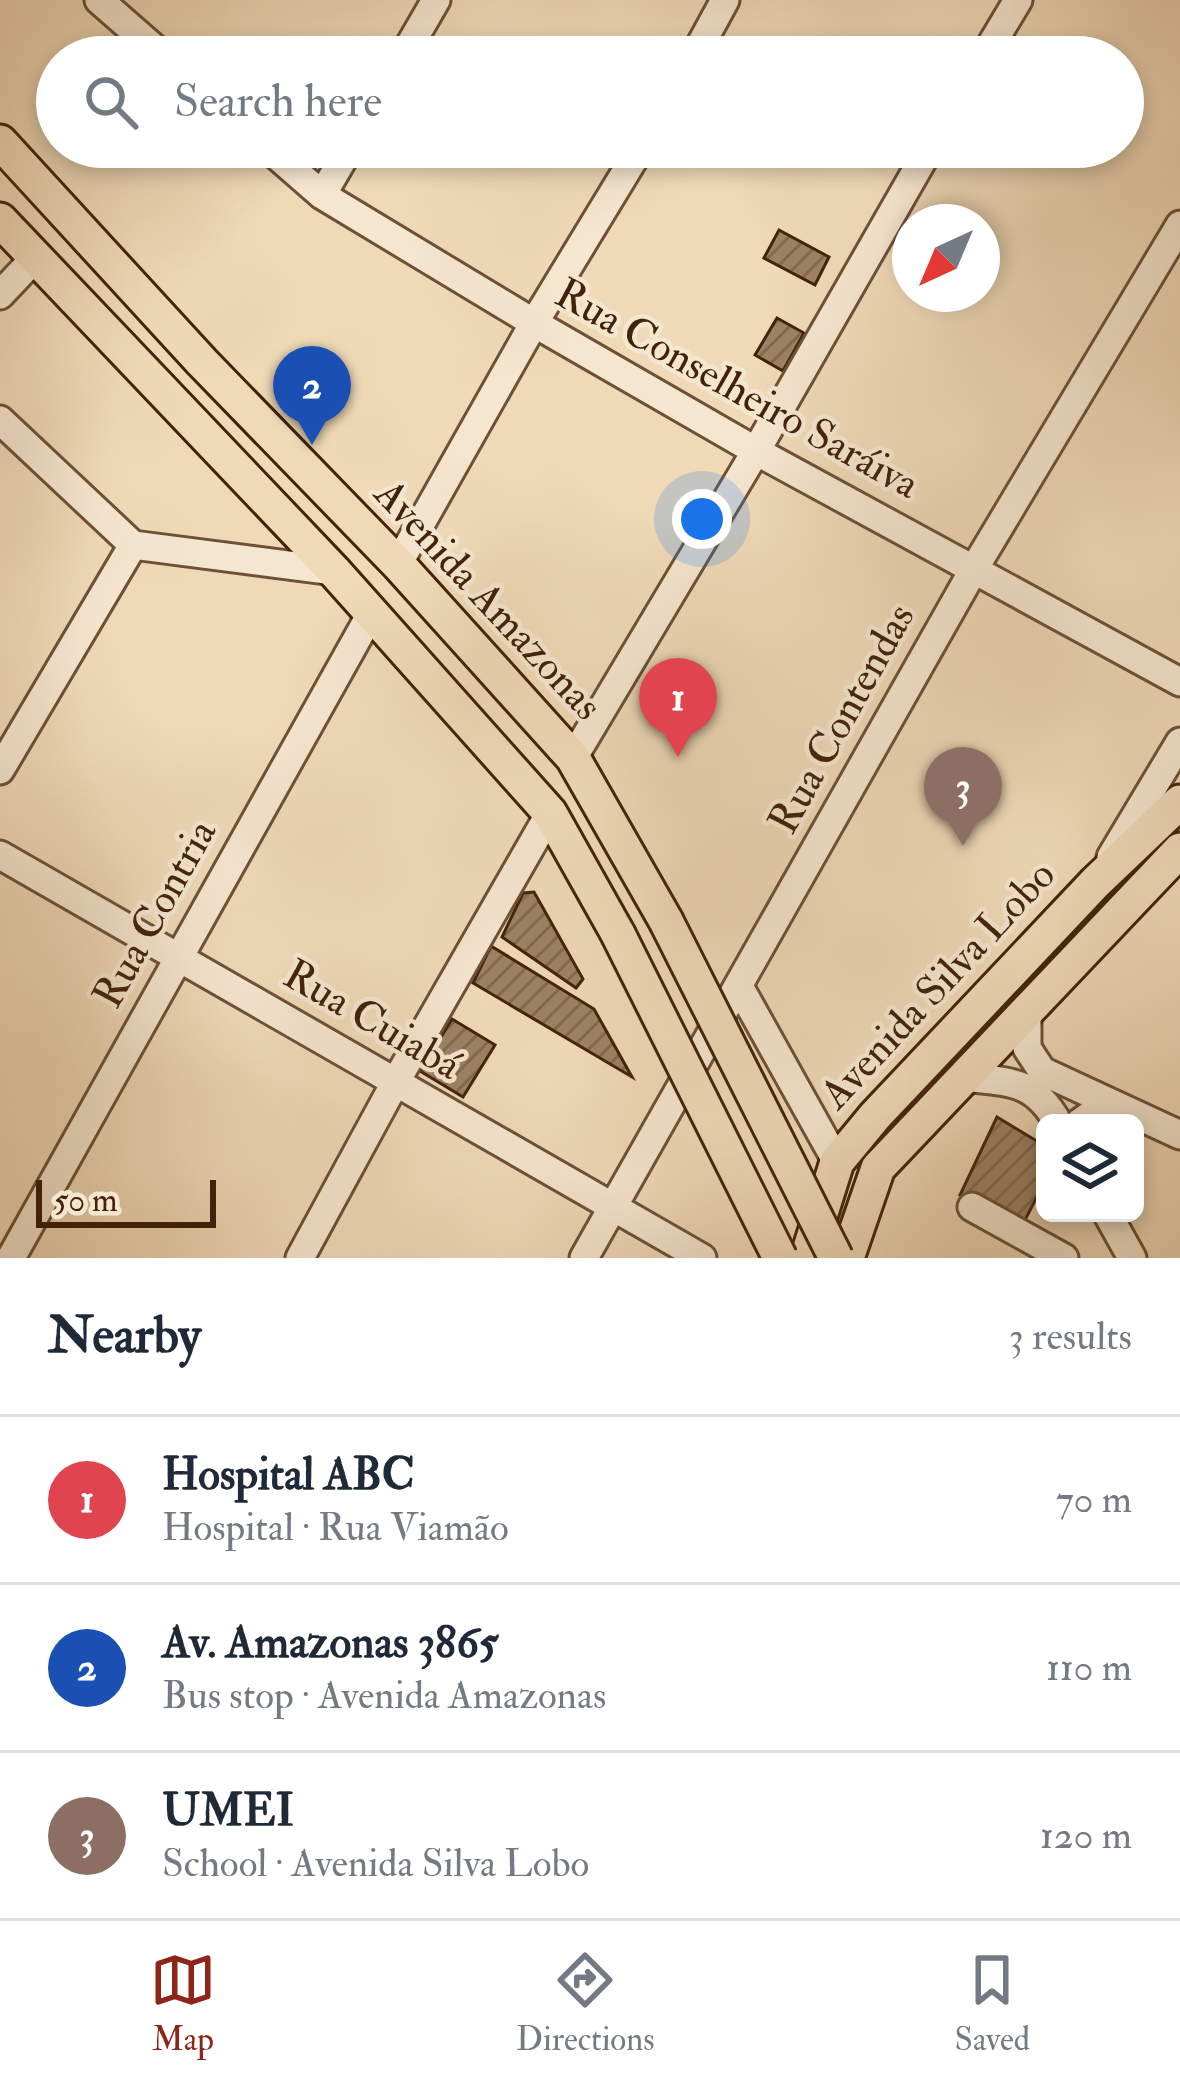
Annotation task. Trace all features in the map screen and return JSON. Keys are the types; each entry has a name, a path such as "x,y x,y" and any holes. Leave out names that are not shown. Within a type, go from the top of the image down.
{"main road":[{"name":"Avenida Amazonas","path":"0,142 202,362 398,564 572,758 850,1252"},
{"path":"0,220 334,571 550,813 618,934 780,1258"},
{"name":"Avenida Silva Lobo","path":"807,1258 837,1162 1096,882 1180,802"},
{"name":"Avenida Silva Lobo","path":"850,1252 878,1168 1180,850"}],"street":[{"path":"99,0 140,36"},
{"path":"128,25 142,0"},
{"path":"415,36 436,0"},
{"path":"705,36 725,0"},
{"path":"997,36 1018,0"},
{"name":"Rua Conselheiro Saráiva","path":"291,168 322,195 534,323 756,451 1180,682"},
{"path":"322,195 338,168"},
{"path":"398,564 627,168"},
{"path":"572,758 918,168"},
{"name":"Rua Contendas","path":"584,1258 974,569 1180,225"},
{"path":"0,295 35,258"},
{"path":"0,420 133,545 334,571"},
{"path":"0,770 133,545"},
{"name":"Rua Contria","path":"11,1258 372,612"},
{"path":"1096,882 1180,742"},
{"path":"300,1258 550,813"},
{"name":"Rua Cuiabá","path":"0,855 702,1258"},
{"path":"740,988 837,1162"},
{"path":"1027,1008 1027,1048 1042,1071 1180,1135"},
{"path":"962,1077 1019,1083 1046,1100 1053,1114"},
{"path":"1092,1114 1109,1102"},
{"path":"972,1207 1064,1258"},
{"path":"1113,1222 1132,1258"}],"building":[{"path":"779,230 829,257 815,285 764,258"},
{"path":"777,318 804,333 783,371 755,355"},
{"path":"534,892 583,979 576,988 502,937 523,893"},
{"path":"491,946 594,1009 632,1077 473,983"},
{"path":"452,1019 495,1045 463,1097 420,1071"},
{"path":"997,1117 1036,1141 1036,1199 1024,1222 960,1195"}],"place":[{"name":"Av. Amazonas 3865","path":"312,445"},
{"name":"Hospital ABC","path":"678,757"},
{"name":"UMEI","path":"963,846"}]}
